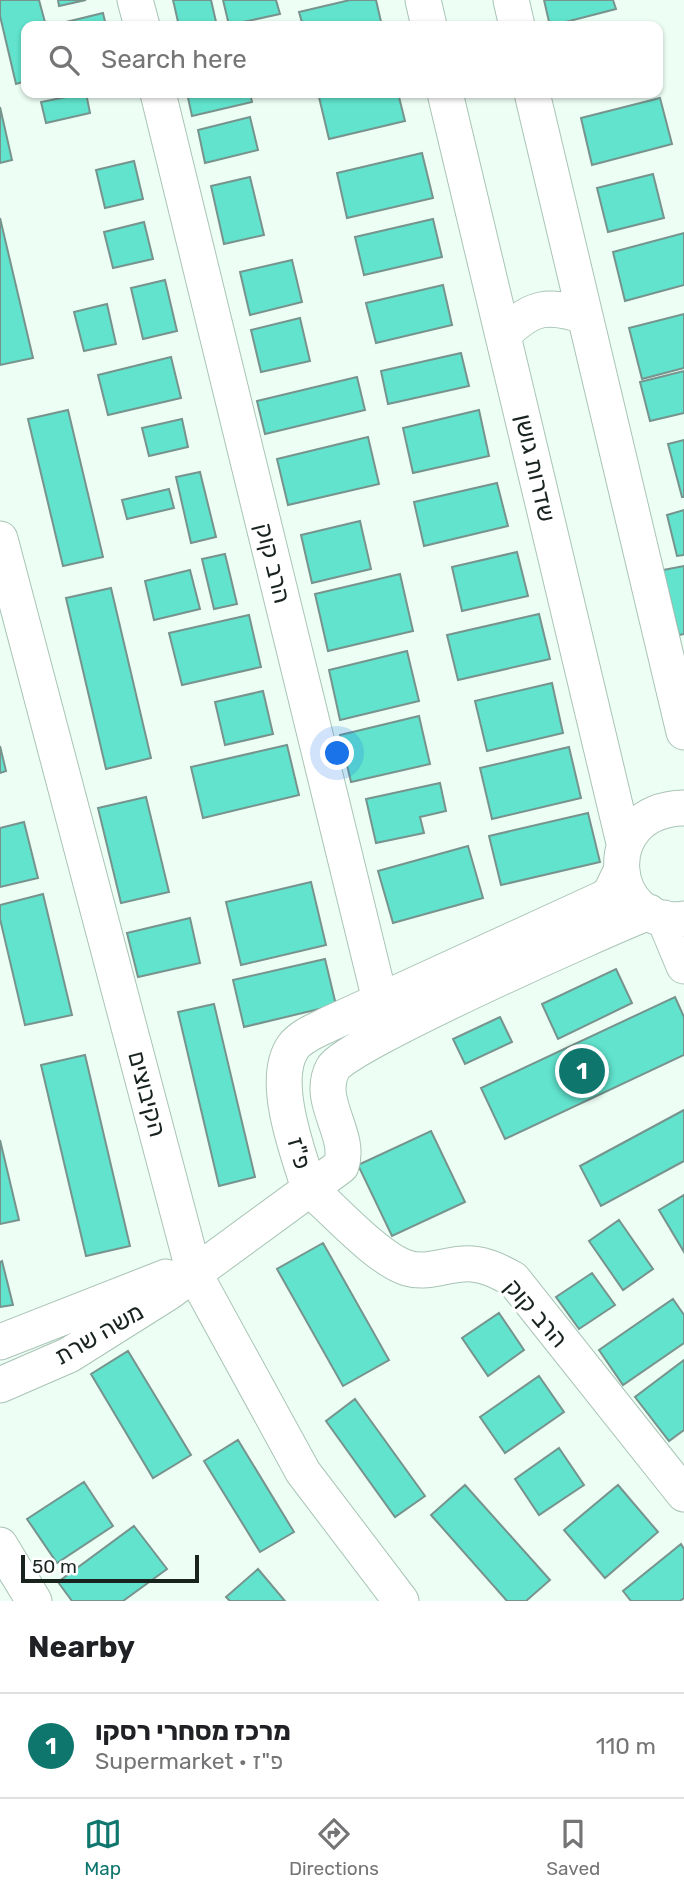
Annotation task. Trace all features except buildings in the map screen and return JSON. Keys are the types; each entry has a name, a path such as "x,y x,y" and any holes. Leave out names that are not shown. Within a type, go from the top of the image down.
{"street":[{"path":"135,0 141,21"},
{"path":"423,0 428,21"},
{"path":"511,0 516,21"},
{"name":"הרב קוק","path":"159,98 386,1016"},
{"name":"שדרות גושן","path":"446,98 503,334 630,895 666,916"},
{"path":"533,98 684,732"},
{"path":"503,334 520,317 541,309 561,309 585,316"},
{"name":"הקיבוצים","path":"0,539 194,1273 303,1472 401,1601"},
{"name":"פ\"ז","path":"666,916 386,1016 309,1033 294,1044 286,1059 283,1074 292,1130 309,1188 335,1171 343,1158 328,1099 333,1067 386,1016 604,898 611,892 634,827 648,815 666,808 684,808"},
{"path":"666,916 684,966"},
{"name":"הרב קוק","path":"309,1188 388,1258 407,1268 430,1270 471,1264 495,1269 513,1279 684,1494"},
{"name":"משה שרת","path":"0,1385 69,1354 194,1273 309,1188"},
{"name":"משה שרת","path":"0,1342 161,1277 194,1273"},
{"path":"0,1545 34,1601"}],"place":[{"name":"מרכז מסחרי רסקו","path":"582,1071"}]}
